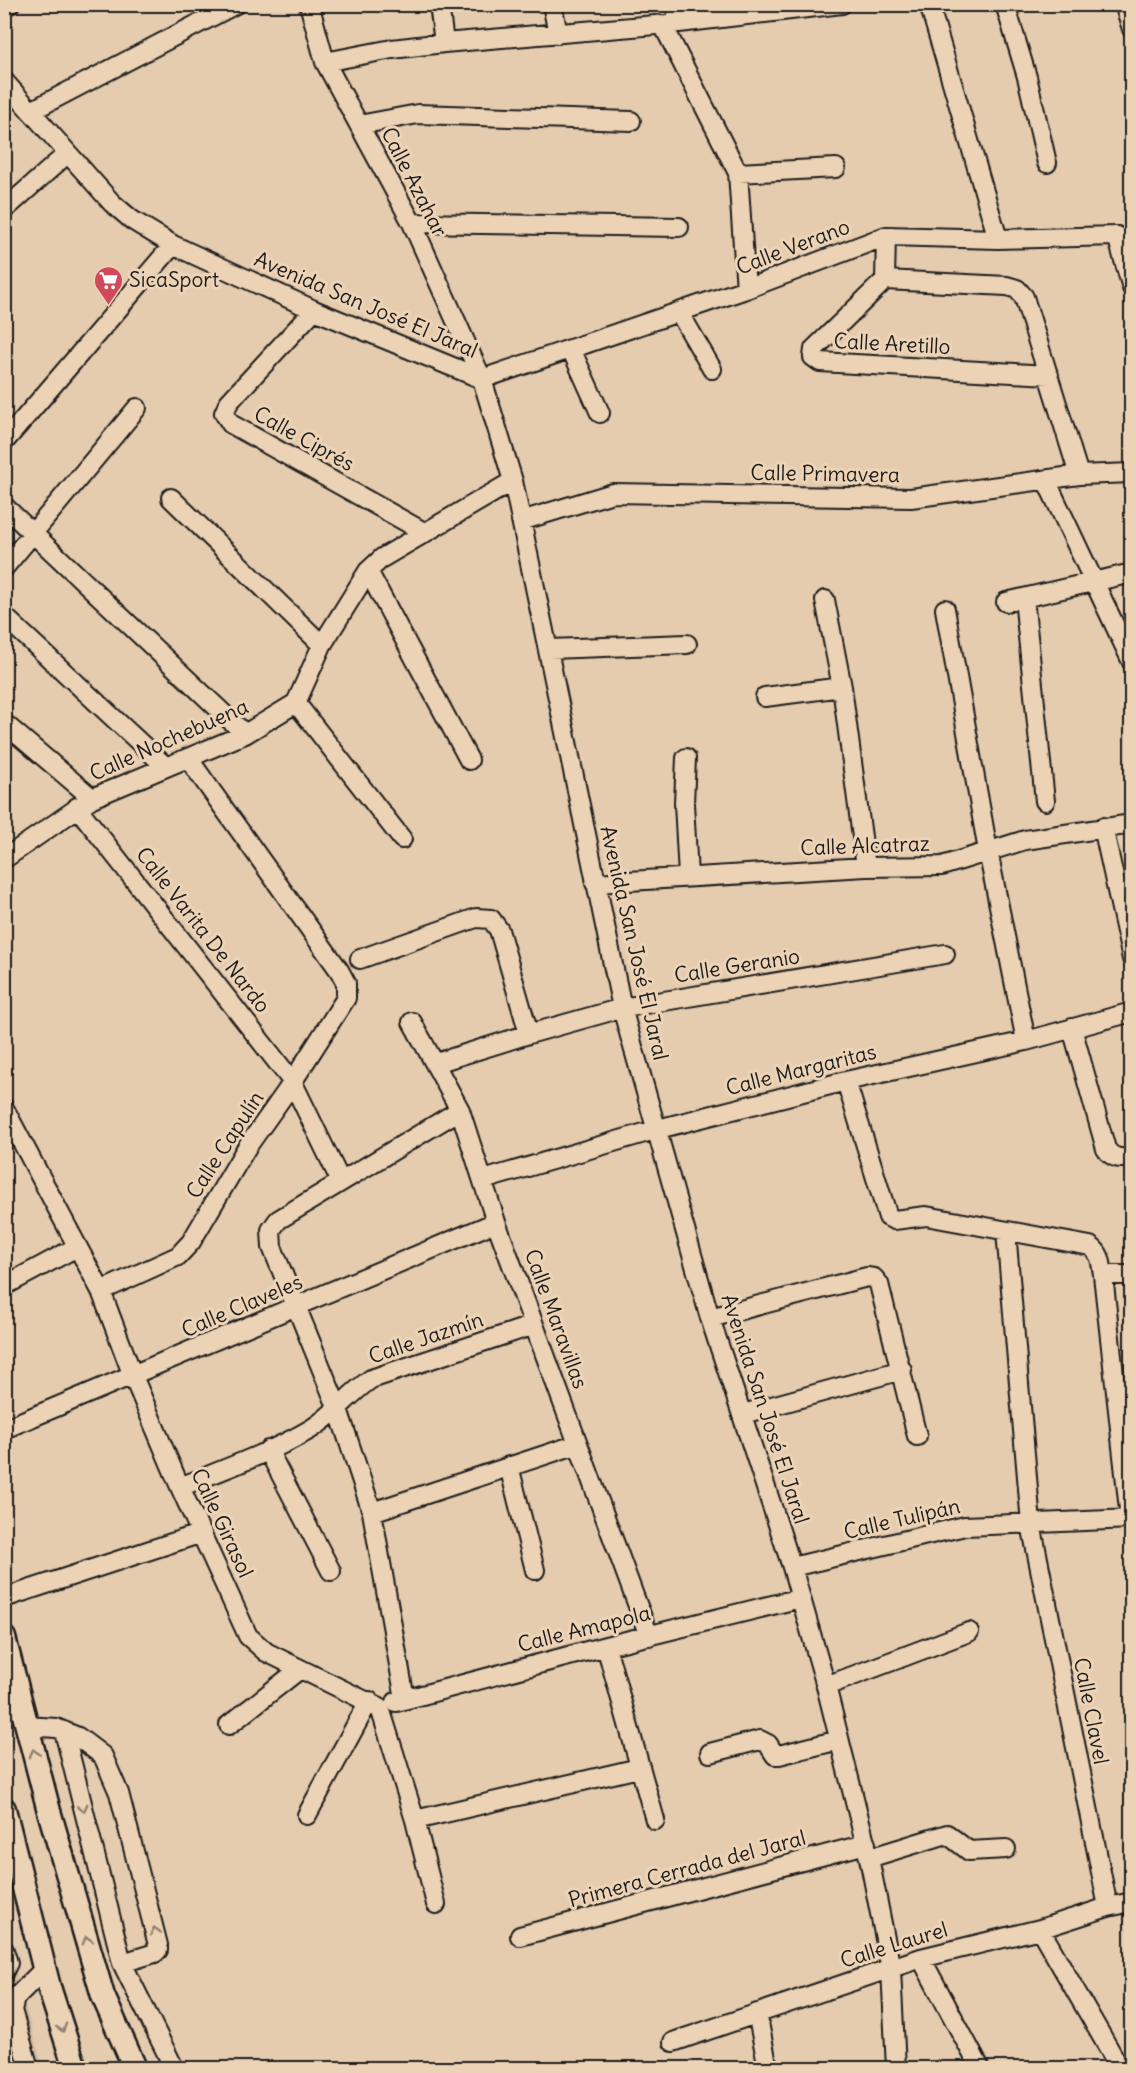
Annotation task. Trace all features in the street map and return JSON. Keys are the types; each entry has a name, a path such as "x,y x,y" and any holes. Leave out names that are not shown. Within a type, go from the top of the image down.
{"main road":[{"path":"4,1638 49,1811 103,1996 135,2068"},
{"path":"4,1809 45,1968 75,2068"}],"street":[{"path":"4,7 10,4"},
{"path":"31,111 236,4"},
{"name":"Calle Azahar","path":"309,4 325,62 412,223 482,379"},
{"path":"439,4 444,43"},
{"path":"552,4 558,34"},
{"path":"675,4 671,24 738,173 746,290"},
{"path":"325,62 444,43 671,24 793,7 842,4"},
{"path":"929,4 998,239"},
{"path":"1005,4 1027,77 1047,163"},
{"path":"1124,4 1131,29"},
{"name":"Avenida San José El Jaral","path":"4,81 112,203 132,220 173,245 314,310 482,379 513,481 622,1008 710,1318 792,1567 826,1686 868,1851 891,1969 896,2068"},
{"path":"359,125 418,114 631,121"},
{"path":"4,210 68,153"},
{"path":"738,173 836,168"},
{"path":"412,223 679,227"},
{"path":"886,236 885,280 1007,286 1017,289 1024,297 1079,475"},
{"name":"Calle Verano","path":"482,379 746,290 886,236 1124,239"},
{"path":"1124,239 1131,288"},
{"path":"4,442 173,245"},
{"name":"Calle Aretillo","path":"885,280 814,349 813,357 820,362 1049,375"},
{"name":"Calle Ciprés","path":"314,310 229,402 224,413 231,424 424,532"},
{"path":"679,312 712,369"},
{"path":"571,349 600,413"},
{"path":"4,568 137,408"},
{"name":"Calle Primavera","path":"521,521 613,493 911,498 1079,475 1131,473"},
{"path":"1046,480 1131,662"},
{"path":"402,839 296,703 322,645 368,571 382,558 513,481"},
{"path":"171,498 322,645"},
{"path":"4,507 245,734"},
{"path":"368,571 469,760"},
{"path":"1045,801 1015,600 1131,573"},
{"path":"825,600 842,687 866,867"},
{"path":"945,609 988,851 1026,1041"},
{"path":"4,616 166,767"},
{"path":"549,649 687,644"},
{"path":"765,697 842,687"},
{"name":"Calle Nochebuena","path":"4,859 85,802 245,734 296,703"},
{"name":"Calle Varita De Nardo","path":"4,723 85,802 292,1081 341,1182"},
{"name":"Calle Capulín","path":"101,1291 178,1256 191,1242 247,1147 346,998 346,982 339,970 188,758"},
{"path":"686,758 684,803 688,876"},
{"name":"Calle Alcatraz","path":"595,883 866,867 942,866 1025,840 1131,824"},
{"path":"1103,827 1131,959"},
{"path":"360,959 476,918 490,919 499,930 529,1034"},
{"name":"Calle Geranio","path":"436,1063 622,1008 945,954"},
{"name":"Calle Margaritas","path":"483,1180 658,1130 846,1081 1026,1041 1131,1012"},
{"name":"Calle Maravillas","path":"412,1022 460,1110 496,1222 649,1636"},
{"path":"1072,1028 1106,1149 1111,1156 1119,1159 1131,1157"},
{"path":"846,1081 888,1217 894,1220 926,1216 1090,1246 1097,1250 1101,1257 1131,1519"},
{"name":"Calle Girasol","path":"4,1108 101,1291 133,1376 180,1487 248,1636 266,1652 374,1704"},
{"path":"405,1699 372,1512 339,1409 272,1247 271,1230 278,1220 460,1110"},
{"name":"Calle Claveles","path":"4,1429 496,1222"},
{"name":"Calle Clavel","path":"1006,1231 1031,1524 1108,1907"},
{"path":"4,1286 77,1247"},
{"path":"1103,1275 1131,1275"},
{"path":"710,1318 867,1277 874,1278 879,1284 917,1436"},
{"name":"Calle Jazmín","path":"180,1487 268,1450 312,1428 339,1409 353,1392 371,1379 534,1325"},
{"path":"743,1414 902,1370"},
{"path":"372,1512 578,1444"},
{"path":"268,1450 331,1571"},
{"path":"509,1466 535,1570"},
{"name":"Calle Tulipán","path":"792,1567 965,1526 1131,1519"},
{"path":"4,1598 202,1533"},
{"name":"Calle Amapola","path":"374,1704 405,1699 801,1598"},
{"path":"826,1686 969,1632"},
{"path":"606,1646 655,1820"},
{"path":"229,1725 300,1669"},
{"path":"307,1815 374,1704"},
{"path":"374,1704 415,1820 436,1904"},
{"path":"27,1726 56,1728 78,1737 103,1756 119,1792 158,1945 155,1953 122,1963"},
{"path":"64,1731 122,1963 174,2068"},
{"path":"710,1753 760,1740 768,1744 775,1755 779,1755 839,1740"},
{"path":"415,1820 639,1767"},
{"name":"Primera Cerrada del Jaral","path":"520,1936 868,1851 947,1834 969,1851 1006,1849"},
{"name":"Calle Laurel","path":"673,2042 921,1958 1040,1929 1131,1902"},
{"path":"1040,1929 1120,2068"},
{"path":"4,1950 8,1963 4,1971"},
{"path":"921,1958 980,2068"},
{"path":"29,2068 12,2010 15,1998 45,1968"},
{"path":"757,2013 768,2068"}],"shaded area":[{"path":"4,1928 21,1991 43,2068 5,2068"}],"place":[{"name":"SicaSport","path":"108,306"}]}
